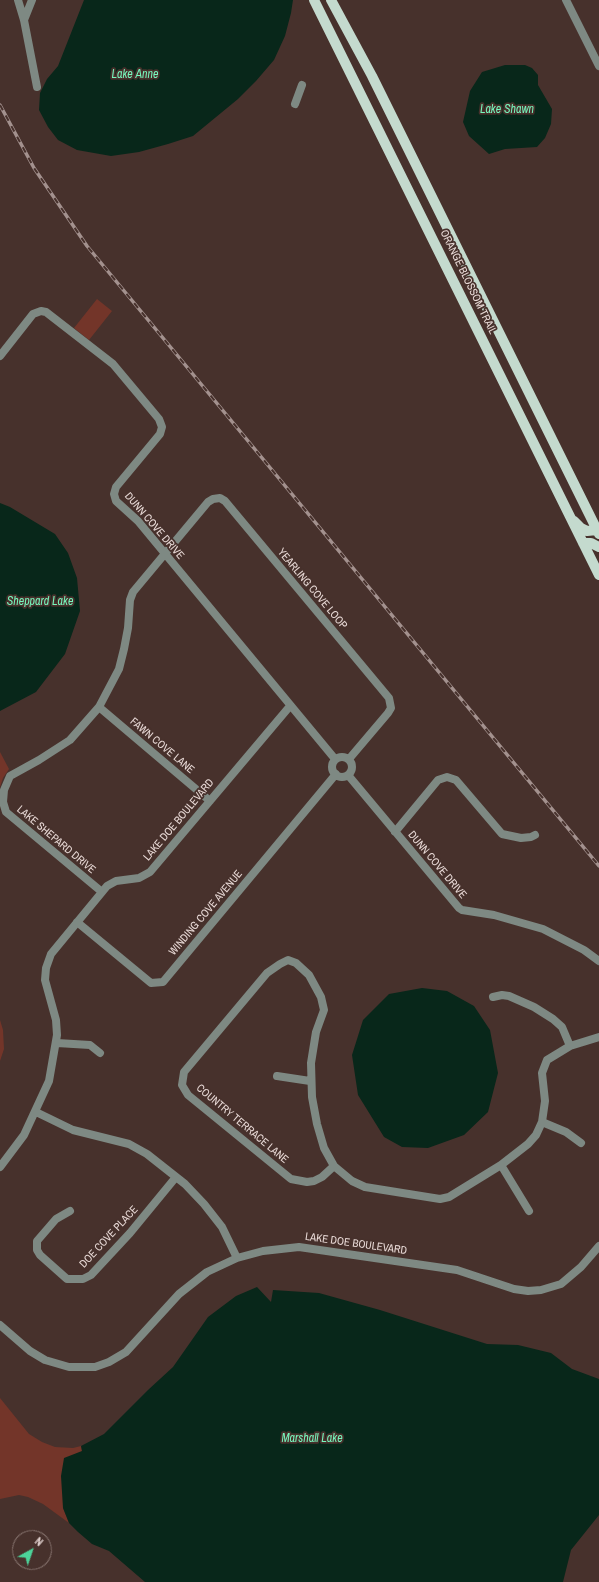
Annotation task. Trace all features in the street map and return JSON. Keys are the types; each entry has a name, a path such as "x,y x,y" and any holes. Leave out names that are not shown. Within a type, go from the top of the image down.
{"main road":[{"name":"ORANGE BLOSSOM TRAIL","path":"314,0 599,575"},
{"name":"ORANGE BLOSSOM TRAIL","path":"331,0 372,76 598,532"},
{"path":"570,517 581,528 587,531 598,532"},
{"path":"583,543 591,543 599,547"}],"street":[{"path":"18,0 24,20 37,86"},
{"path":"24,20 32,0"},
{"path":"566,0 599,66"},
{"path":"295,104 302,85"},
{"name":"DUNN COVE DRIVE","path":"0,356 33,314 41,311 50,314 113,364 159,419 162,427 160,434 116,487 115,498 138,521 335,759"},
{"name":"YEARLING COVE LOOP","path":"164,553 208,502 213,499 220,498 225,501 389,698 391,708 388,713 349,759"},
{"name":"LAKE SHEPARD DRIVE","path":"102,892 6,812 3,807 3,796 10,776 14,772 39,760 70,740 99,707 119,669 128,628 130,600 133,592 164,553"},
{"name":"LAKE DOE BOULEVARD","path":"0,1167 24,1135 47,1089 57,1043 57,1026 45,984 45,975 51,954 76,922 111,883 120,880 139,878 150,872 290,706"},
{"name":"FAWN COVE LANE","path":"99,707 210,801"},
{"path":"344,756 349,759 352,767 348,775 342,777 336,774 332,768 335,759 344,756"},
{"name":"WINDING COVE AVENUE","path":"76,922 151,983 162,982 336,774"},
{"name":"DUNN COVE DRIVE","path":"348,775 459,908 462,910 494,914 543,929 584,950 599,962"},
{"path":"395,832 438,780 447,777 456,780 502,834 521,838 535,835"},
{"name":"COUNTRY TERRACE LANE","path":"310,1081 313,1047 324,1010 323,1004 309,975 291,960 280,964 267,973 184,1072 182,1085 188,1095 291,1179 307,1182 314,1181 322,1177 334,1166"},
{"path":"494,997 502,995 509,996 534,1007 553,1019 562,1027 570,1046"},
{"path":"277,1076 310,1081 319,1130 324,1148 334,1166 352,1181 365,1187 440,1199 449,1197 501,1165 528,1144 536,1135 542,1122 546,1101 542,1080 544,1067 548,1060 553,1055 570,1046 599,1037"},
{"path":"57,1043 90,1045 100,1053"},
{"path":"36,1112 73,1130 139,1148 193,1192 213,1215 228,1237 237,1258"},
{"path":"542,1122 566,1132 581,1143"},
{"path":"501,1165 529,1211"},
{"name":"DOE COVE PLACE","path":"70,1211 56,1219 37,1241 37,1250 40,1255 67,1279 83,1279 96,1269 130,1233 176,1177"},
{"name":"LAKE DOE BOULEVARD","path":"0,1325 30,1351 44,1360 69,1367 95,1367 109,1362 126,1352 179,1294 193,1282 221,1264 263,1251 299,1247 457,1270 514,1289 528,1291 541,1290 561,1284 581,1268 599,1246"}],"shaded area":[{"path":"97,299 112,311 89,340 74,328"},
{"path":"0,752 9,769 3,778 0,787"},
{"path":"0,1020 3,1030 4,1049 0,1061"},
{"path":"0,1398 29,1434 42,1442 55,1447 73,1448 81,1446 82,1451 63,1508 69,1523 43,1504 28,1497 19,1495 0,1499"}],"water":[{"name":"Lake Anne","path":"84,0 293,0 285,36 274,60 238,99 193,136 139,152 111,156 77,150 58,140 48,127 39,110 40,93 47,79 58,66"},
{"name":"Lake Shawn","path":"505,65 525,65 532,68 538,75 538,85 552,109 551,124 545,138 537,147 505,149 489,154 469,136 463,122 470,91 482,72"},
{"name":"Sheppard Lake","path":"0,503 10,507 55,534 68,553 77,578 80,611 65,654 36,692 0,711"},
{"path":"422,988 447,991 474,1006 490,1030 498,1073 488,1112 464,1135 428,1148 402,1147 384,1137 358,1095 352,1055 363,1020 389,994"},
{"name":"Marshall Lake","path":"257,1287 271,1302 273,1290 319,1293 380,1310 487,1344 518,1345 551,1353 572,1369 599,1379 599,1515 571,1550 563,1582 145,1582 109,1551 92,1544 78,1532 69,1523 63,1508 61,1476 64,1458 82,1451 81,1446 104,1434 173,1367 208,1317 236,1296"}],"railway":[{"path":"0,105 34,168 87,246 599,866"}]}
